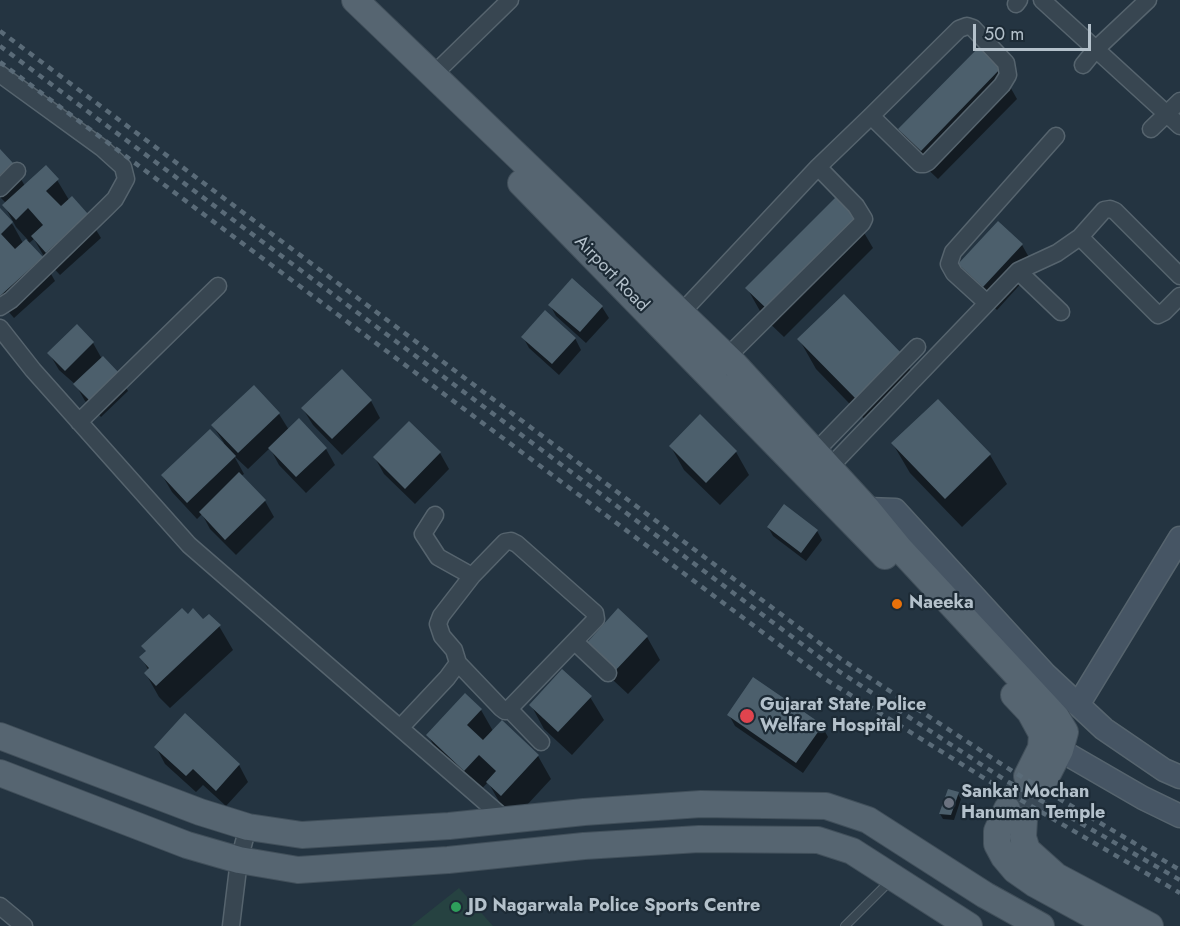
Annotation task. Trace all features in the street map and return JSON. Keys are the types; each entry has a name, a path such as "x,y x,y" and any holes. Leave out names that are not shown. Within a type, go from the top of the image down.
{"main road":[{"name":"Airport Road","path":"334,0 860,515 891,551"},
{"name":"Airport Road","path":"355,0 731,361 822,460 860,515"},
{"path":"891,551 1056,717 1065,732 1060,750 1034,781 1042,734 1030,712 891,551"},
{"path":"0,736 200,812 248,827 302,836 701,804 826,806 868,820 985,895 1041,926"},
{"path":"0,773 187,845 239,860 298,870 448,860 584,846 699,839 818,840 852,851 968,926"},
{"path":"1112,926 1035,884 1016,870 1004,857 997,844 997,831 1015,814 1027,850 1056,876 1150,926"}],"street":[{"path":"433,75 510,0"},
{"path":"1042,0 1180,126"},
{"path":"1083,65 1096,49 1148,0"},
{"path":"682,312 818,167 959,29 967,26 973,28 1006,63 1008,75 1002,85 924,164 920,164 871,116"},
{"path":"0,74 102,148 123,167 126,179 115,199 11,300 0,307"},
{"path":"1151,129 1180,101"},
{"path":"987,303 954,273 949,264 953,252 1056,136"},
{"path":"731,361 864,219 856,206 818,167"},
{"path":"0,188 17,171"},
{"path":"822,460 1018,271 1057,253 1080,237 1104,210 1110,208 1115,211 1180,276"},
{"path":"1080,237 1158,315 1180,297"},
{"path":"1018,271 1061,312"},
{"path":"731,361 822,276"},
{"path":"79,422 218,286"},
{"path":"0,328 33,370 189,545 506,820"},
{"path":"822,460 917,347"},
{"path":"860,515 895,510 1045,674 1078,705 1104,729 1164,770 1180,777"},
{"path":"435,515 423,534 438,557 472,576"},
{"path":"1078,705 1180,538"},
{"path":"511,541 595,613 596,619 593,625 575,642 505,711 458,663 453,650 442,636 438,624 441,616 472,576 505,542 511,541"},
{"path":"575,642 608,673"},
{"path":"400,728 458,663"},
{"path":"509,709 542,742"},
{"path":"1060,750 1143,798 1180,816"},
{"path":"231,926 239,860 248,827"},
{"path":"0,906 24,926"}],"lane":[{"path":"845,926 892,879"}],"green space":[{"name":"JD Nagarwala Police Sports Centre","path":"459,888 493,926 411,926"}],"building":[{"path":"979,47 1001,68 921,151 898,129"},
{"path":"0,149 13,163 0,175"},
{"path":"46,165 59,179 46,191 61,206 72,196 88,214 46,253 31,236 43,225 28,208 16,220 2,205"},
{"path":"836,197 857,218 767,309 745,288"},
{"path":"0,208 13,222 1,234 15,249 26,239 43,257 0,296"},
{"path":"998,221 1023,244 983,287 958,264"},
{"path":"572,278 603,306 580,332 548,305"},
{"path":"844,294 904,356 858,401 797,339"},
{"path":"545,310 576,338 552,364 521,337"},
{"path":"77,324 94,342 65,371 47,353"},
{"path":"103,356 120,374 91,402 73,384"},
{"path":"342,369 372,400 332,439 301,408"},
{"path":"254,385 280,413 238,453 211,425"},
{"path":"938,399 991,454 945,499 891,443"},
{"path":"700,414 737,451 706,483 669,446"},
{"path":"299,418 327,448 296,477 268,448"},
{"path":"409,421 441,452 405,489 373,457"},
{"path":"210,429 236,456 187,503 161,475"},
{"path":"239,472 266,500 225,540 199,512"},
{"path":"784,504 818,530 801,553 767,527"},
{"path":"182,608 188,614 193,608 203,619 209,614 221,625 156,686 144,673 149,668 139,657 146,651 141,646"},
{"path":"618,608 648,636 614,672 585,645"},
{"path":"562,669 592,696 558,732 529,705"},
{"path":"753,677 823,725 796,763 727,715"},
{"path":"465,693 482,709 467,725 483,740 502,720 539,755 501,796 486,782 496,771 479,755 464,771 426,735"},
{"path":"185,713 240,764 216,791 193,769 186,776 154,747"},
{"name":"Sankat Mochan Hanuman Temple","path":"948,789 959,792 951,815 939,814"}],"tunnel":[{"path":"1007,809 1027,776"},
{"path":"1024,820 1042,785"}],"railway":[{"path":"0,31 841,659 1012,771 1180,870"},
{"path":"0,46 834,668 1005,780 1180,880"},
{"path":"0,62 825,679 1000,788 1180,893"}],"place":[{"name":"Naeeka","path":"897,604"},
{"name":"Gujarat State Police Welfare Hospital","path":"747,716"},
{"name":"Sankat Mochan Hanuman Temple","path":"949,803"},
{"name":"JD Nagarwala Police Sports Centre","path":"456,907"}]}
